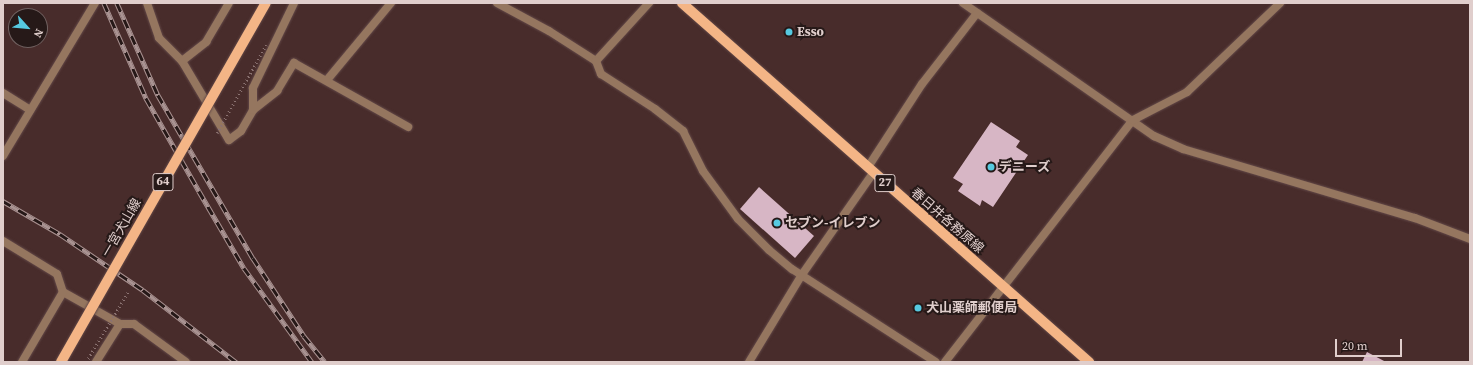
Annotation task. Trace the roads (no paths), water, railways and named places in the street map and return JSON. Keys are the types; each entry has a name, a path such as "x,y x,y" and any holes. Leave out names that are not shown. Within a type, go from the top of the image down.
{"main road":[{"name":"一宮犬山線","path":"61,362 266,3"},
{"name":"春日井各務原線","path":"682,3 1089,362"}],"street":[{"path":"3,156 95,3"},
{"path":"147,3 159,38 182,61 229,140 241,131 252,110 253,88 294,3"},
{"path":"182,61 206,42 229,3"},
{"path":"327,80 390,3"},
{"path":"497,3 549,31 596,61 601,74 655,109 683,131 703,171 738,219 769,250 802,276 936,362"},
{"path":"596,61 649,3"},
{"path":"963,3 1154,136 1183,149 1415,218 1470,239"},
{"path":"945,362 1133,120 1187,92 1280,3"},
{"path":"749,362 870,170 922,84 977,13"},
{"path":"252,110 277,91 294,63 327,80 408,127"},
{"path":"3,93 30,110"},
{"path":"3,241 57,274 63,292 120,324 134,324 186,362"},
{"path":"22,362 63,292"},
{"path":"96,362 120,324"}],"railway":[{"path":"104,3 146,98 199,191 244,268 312,362"},
{"path":"117,3 158,95 253,258 304,336 325,362"},
{"path":"3,201 60,234 143,290 236,362"}],"place":[{"name":"Esso","path":"789,32"},
{"name":"デニーズ","path":"991,167"},
{"name":"セブン-イレブン","path":"777,223"},
{"name":"犬山薬師郵便局","path":"918,308"}]}
